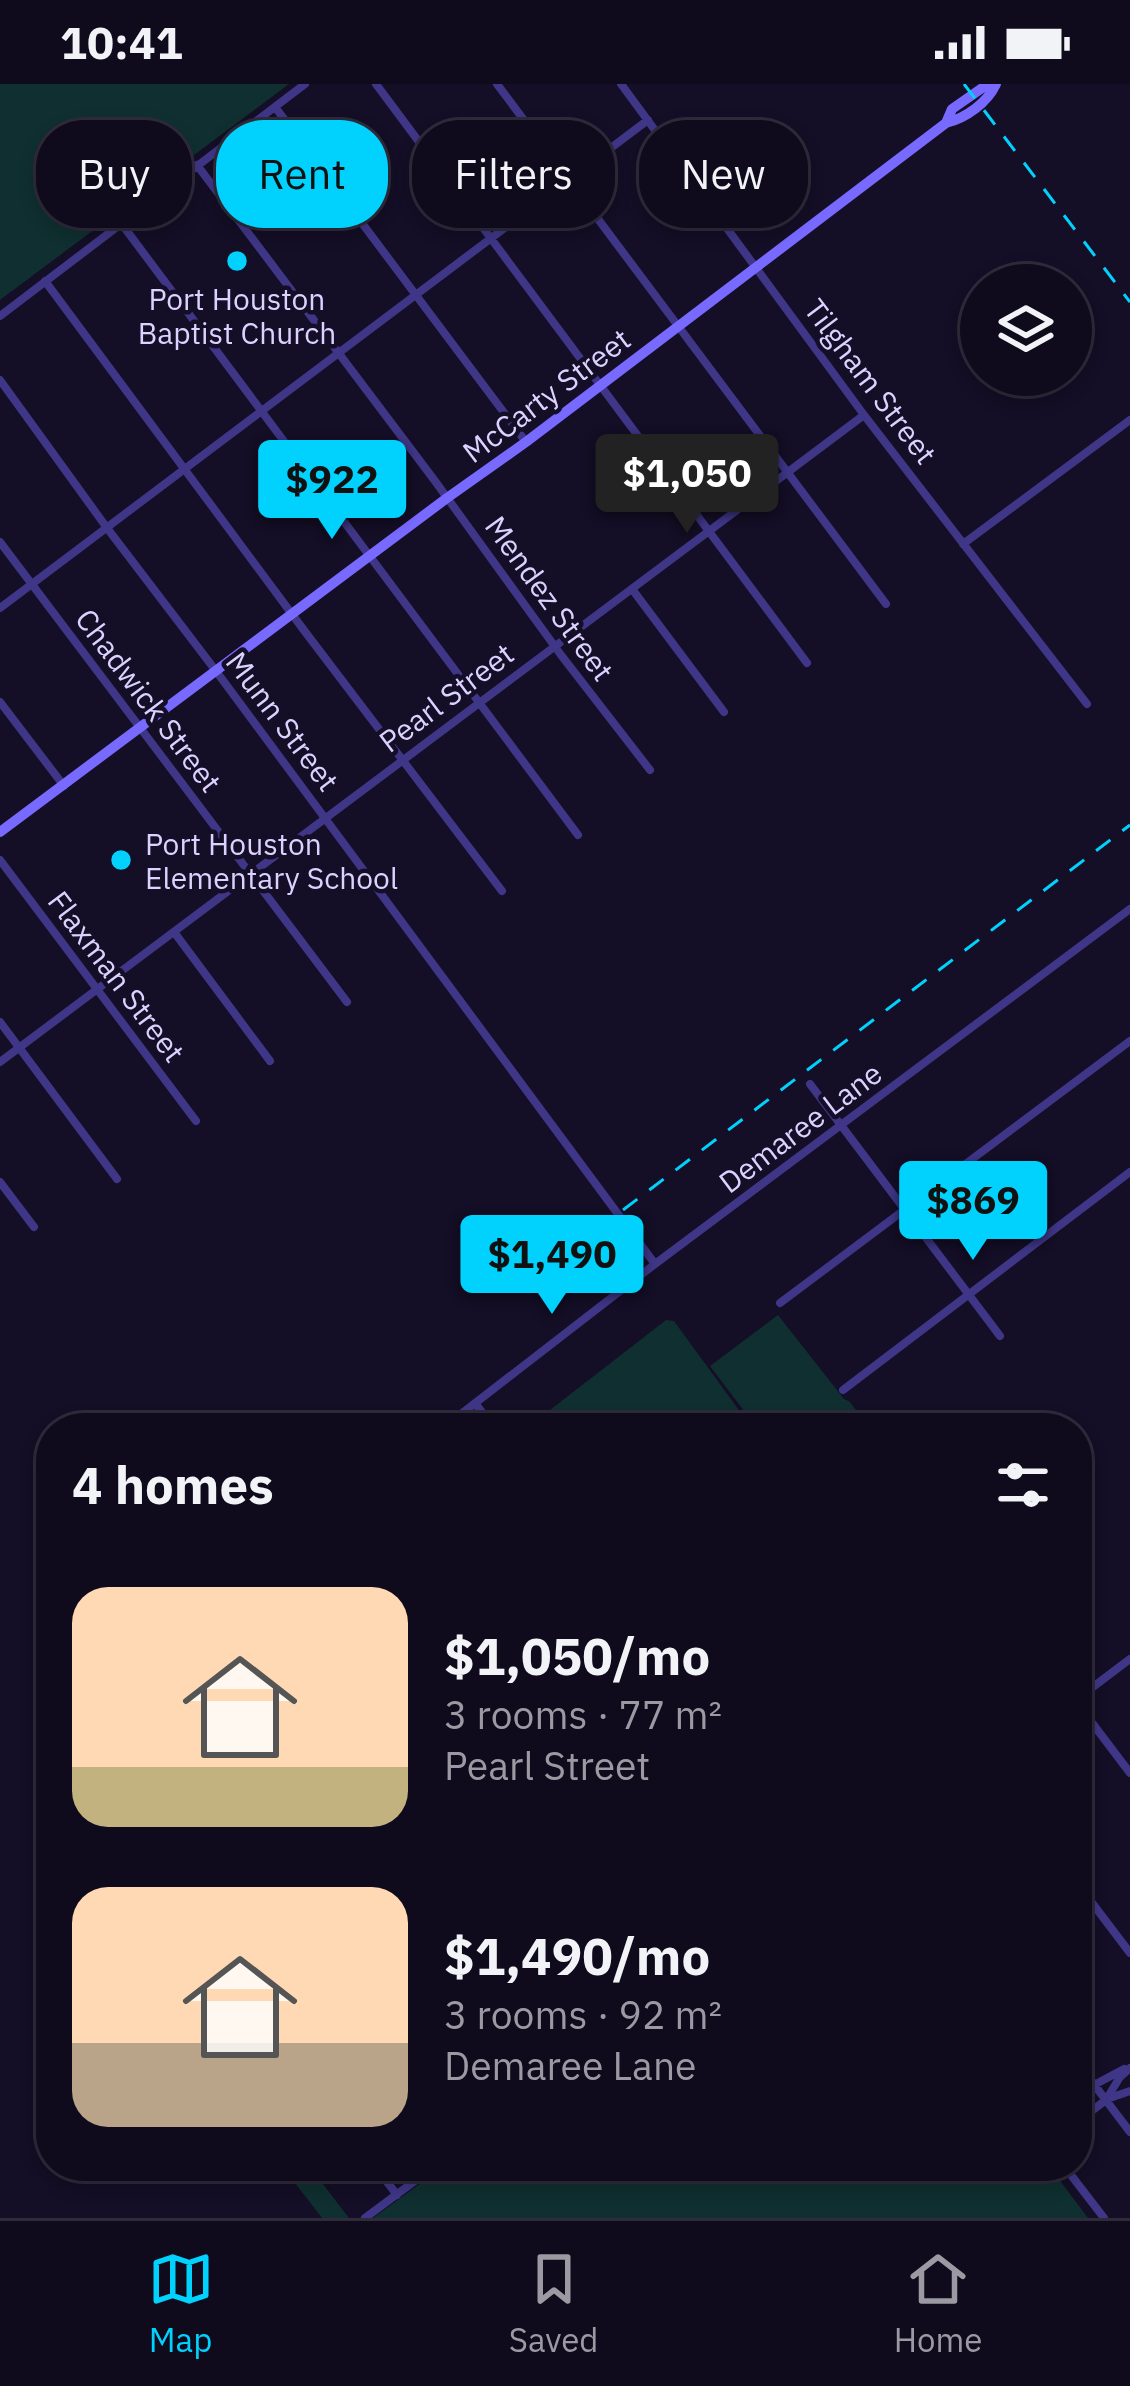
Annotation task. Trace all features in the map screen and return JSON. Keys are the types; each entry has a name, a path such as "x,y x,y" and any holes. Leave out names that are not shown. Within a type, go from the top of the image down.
{"main road":[{"name":"McCarty Street","path":"0,832 946,123 960,119 991,94 992,84"}],"street":[{"path":"192,169 305,84"},
{"path":"376,84 808,663"},
{"path":"497,84 523,120"},
{"name":"Tilgham Street","path":"621,84 648,120"},
{"path":"274,107 526,442"},
{"path":"615,145 639,127"},
{"name":"Mendez Street","path":"197,165 650,770"},
{"path":"0,316 114,228"},
{"path":"125,228 578,835"},
{"path":"0,608 502,228"},
{"path":"603,228 886,604"},
{"name":"Tilgham Street","path":"729,228 864,415 1087,704"},
{"path":"45,281 502,891"},
{"name":"Munn Street","path":"0,380 655,1264"},
{"name":"Pearl Street","path":"0,1062 864,415"},
{"path":"963,544 1130,420"},
{"name":"Chadwick Street","path":"0,542 347,1002"},
{"path":"632,589 724,712"},
{"path":"0,702 64,786"},
{"name":"Flaxman Street","path":"0,860 196,1121"},
{"name":"Demaree Lane","path":"462,1413 1130,909"},
{"path":"174,932 270,1061"},
{"path":"0,1022 117,1179"},
{"path":"780,1304 1130,1041"},
{"path":"810,1084 1000,1336"},
{"path":"843,1390 1130,1172"},
{"path":"0,1182 34,1227"},
{"path":"475,1403 483,1413"},
{"path":"1092,1689 1130,1659"},
{"path":"1092,1721 1130,1773"},
{"path":"1092,1903 1130,1953"},
{"path":"1094,2085 1130,2067"},
{"path":"1106,2100 1130,2067"},
{"path":"1092,2082 1130,2132"},
{"path":"1092,2111 1130,2092"},
{"path":"386,2181 397,2195"},
{"path":"365,2218 415,2181"},
{"path":"1076,2181 1104,2218"}],"green space":[{"path":"0,84 289,84 241,120 216,120 216,139 192,156 192,120 36,120 36,228 96,228 0,300"},
{"path":"778,1315 858,1413 746,1413 710,1366"},
{"path":"666,1320 674,1321 741,1413 552,1413 550,1410"},
{"path":"294,2181 321,2181 349,2218 322,2218"},
{"path":"424,2181 1060,2181 1088,2218 373,2218"}],"railway":[{"path":"964,84 1130,302"},
{"path":"623,1210 1130,825"}],"place":[{"name":"Port Houston Baptist Church","path":"237,261"},
{"name":"Port Houston Elementary School","path":"121,860"}]}
